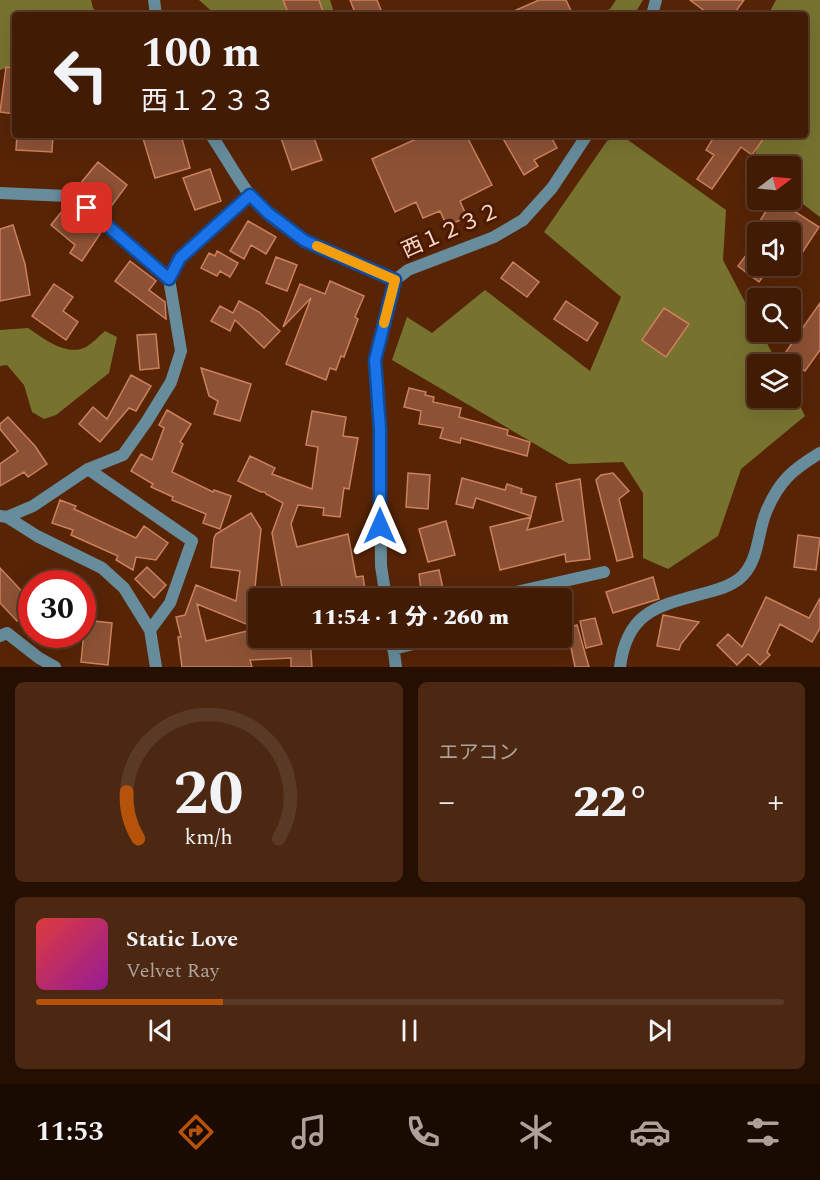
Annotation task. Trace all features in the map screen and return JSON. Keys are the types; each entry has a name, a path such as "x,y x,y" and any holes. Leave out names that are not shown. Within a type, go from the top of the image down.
{"street":[{"path":"214,138 250,195 268,213 305,241 395,280"},
{"name":"西１２３２","path":"384,588 381,566 380,429 375,360 395,280 408,270 494,237 523,220 552,188 586,138"},
{"path":"0,192 67,196 87,208 169,279"},
{"path":"3,517 33,506 88,469 123,455 147,422 171,382 181,351 169,279 180,258 250,195"},
{"path":"620,667 622,649 634,627 646,613 663,605 723,588 739,579 751,565 765,513 780,486 794,468 820,453"},
{"path":"88,469 192,541 170,603 150,630"},
{"path":"3,517 102,568 124,588 150,630 156,667"},
{"path":"534,588 604,572"},
{"path":"0,636 7,633 39,658 55,667"},
{"path":"393,648 396,667"}],"shaded area":[{"path":"0,0 91,0 96,12 12,12 12,66 0,70"},
{"path":"199,0 330,0 334,12 213,12"},
{"path":"616,0 643,0 636,12 600,12 610,9"},
{"path":"776,0 820,0 820,217 801,203 801,156 754,156 760,138 808,138 808,12 770,12"},
{"path":"614,138 625,138 726,210 723,260 747,306 747,342 766,342 773,354 747,354 747,408 801,408 805,416 741,469 718,536 668,569 643,558 643,493 623,462 569,464 392,360 407,317 432,333 485,290 590,371 621,297 544,232 607,141"},
{"path":"28,328 55,345 71,350 86,347 105,331 117,337 109,373 56,415 44,419 32,412 24,385 7,365 0,366 0,330"}],"building":[{"path":"283,0 319,0 323,12 288,12"},
{"path":"350,0 377,0 381,10 376,12 355,12"},
{"path":"539,0 566,0 572,12 512,12"},
{"path":"690,0 744,0 735,12 706,12"},
{"path":"6,67 12,68 12,114 0,112"},
{"path":"17,138 53,138 52,152 16,150"},
{"path":"143,138 182,138 190,168 155,178"},
{"path":"281,138 314,138 322,160 292,170"},
{"path":"418,138 468,138 492,185 460,201 467,217 447,226 440,211 423,218 416,202 395,212 372,159"},
{"path":"503,138 552,138 557,148 534,160 538,166 524,175"},
{"path":"713,138 764,138 752,155 741,147 712,189 697,179 714,155 706,150"},
{"path":"98,162 127,185 110,208 98,199 94,204 77,192 82,186 80,184"},
{"path":"210,169 221,201 195,210 183,178"},
{"path":"67,205 84,217 81,221 100,234 82,261 70,253 75,245 51,225"},
{"path":"767,210 793,210 819,227 801,254 801,222 759,222"},
{"path":"248,221 276,237 266,254 251,245 244,259 230,251"},
{"path":"13,225 25,264 30,295 0,301 0,229"},
{"path":"217,251 238,263 230,277 220,271 217,276 201,268 209,253 215,256"},
{"path":"747,254 747,273 738,266"},
{"path":"276,257 297,265 287,291 266,283"},
{"path":"130,261 156,281 149,290 165,302 166,319 115,281"},
{"path":"513,262 539,282 527,297 501,278"},
{"path":"751,276 764,276 759,282"},
{"path":"330,281 364,296 355,317 358,319 344,357 341,356 336,370 330,368 326,380 286,364 311,298 283,327 300,284 325,294"},
{"path":"54,284 73,297 63,311 78,322 66,340 32,316"},
{"path":"239,301 259,312 280,331 264,348 235,320 230,331 211,321 220,306 233,313"},
{"path":"566,301 598,323 587,341 554,319"},
{"path":"820,303 820,350 805,371 801,368 801,354 784,354 793,342 801,342 801,330"},
{"path":"664,308 689,324 666,357 642,340"},
{"path":"156,334 159,368 140,370 137,335"},
{"path":"201,368 251,384 240,421 214,414 218,401 209,396"},
{"path":"131,375 151,386 136,411 129,408 100,442 79,424 93,407 107,419"},
{"path":"409,388 426,392 425,395 434,397 433,402 461,408 459,417 508,430 507,435 530,442 527,456 461,438 460,443 440,438 443,428 419,424 421,411 404,407"},
{"path":"167,410 191,424 180,442 183,444 172,472 213,492 214,490 231,496 220,529 203,523 206,514 172,500 173,497 151,487 153,484 131,471 141,454 152,460 164,428 159,425"},
{"path":"312,411 346,417 343,436 358,438 349,489 344,488 340,517 323,515 324,508 298,505 291,524 297,547 348,534 356,577 363,576 365,588 282,588 272,533 283,503 265,492 238,481 250,456 275,468 272,474 312,489 318,447 306,445"},
{"path":"8,417 35,446 47,464 28,477 24,472 0,486 0,464 18,451 0,429 0,424"},
{"path":"408,473 430,475 428,509 406,507"},
{"path":"613,473 629,491 619,499 633,557 617,561 596,480 601,475"},
{"path":"462,478 505,490 507,484 522,489 521,493 536,497 531,516 476,498 473,508 456,504"},
{"path":"580,479 590,559 566,562 565,554 500,570 490,527 531,517 527,530 563,521 556,484"},
{"path":"60,500 136,538 144,526 168,543 156,560 136,557 133,570 116,560 118,556 71,535 73,530 52,523"},
{"path":"251,513 261,529 255,588 248,588 248,625 197,604 206,641 248,631 248,648 311,648 312,667 291,667 291,658 250,660 252,667 182,667 178,637 181,637 176,617 185,615 196,585 236,601 240,571 211,567 216,534"},
{"path":"446,521 455,555 428,562 419,529"},
{"path":"798,535 820,538 816,570 794,567"},
{"path":"147,567 166,585 154,598 135,579"},
{"path":"0,568 18,587 18,620 0,603"},
{"path":"439,570 443,588 421,588 419,574"},
{"path":"653,577 659,599 613,613 606,592"},
{"path":"766,597 809,618 820,598 820,628 812,642 780,624 767,652 770,655 760,665 748,654 737,665 717,645 728,634 742,647"},
{"path":"663,615 699,622 681,644 679,650 657,646"},
{"path":"595,618 602,644 586,648 580,621"},
{"path":"96,621 112,623 108,665 81,662 82,648 96,648"},
{"path":"577,625 589,667 575,667 571,648 572,626"}],"slow traffic":[{"path":"317,246 395,280 384,323"}],"route":[{"path":"87,208 169,279 180,258 250,195 268,213 305,241 395,280 375,360 380,429 380,526"}]}
